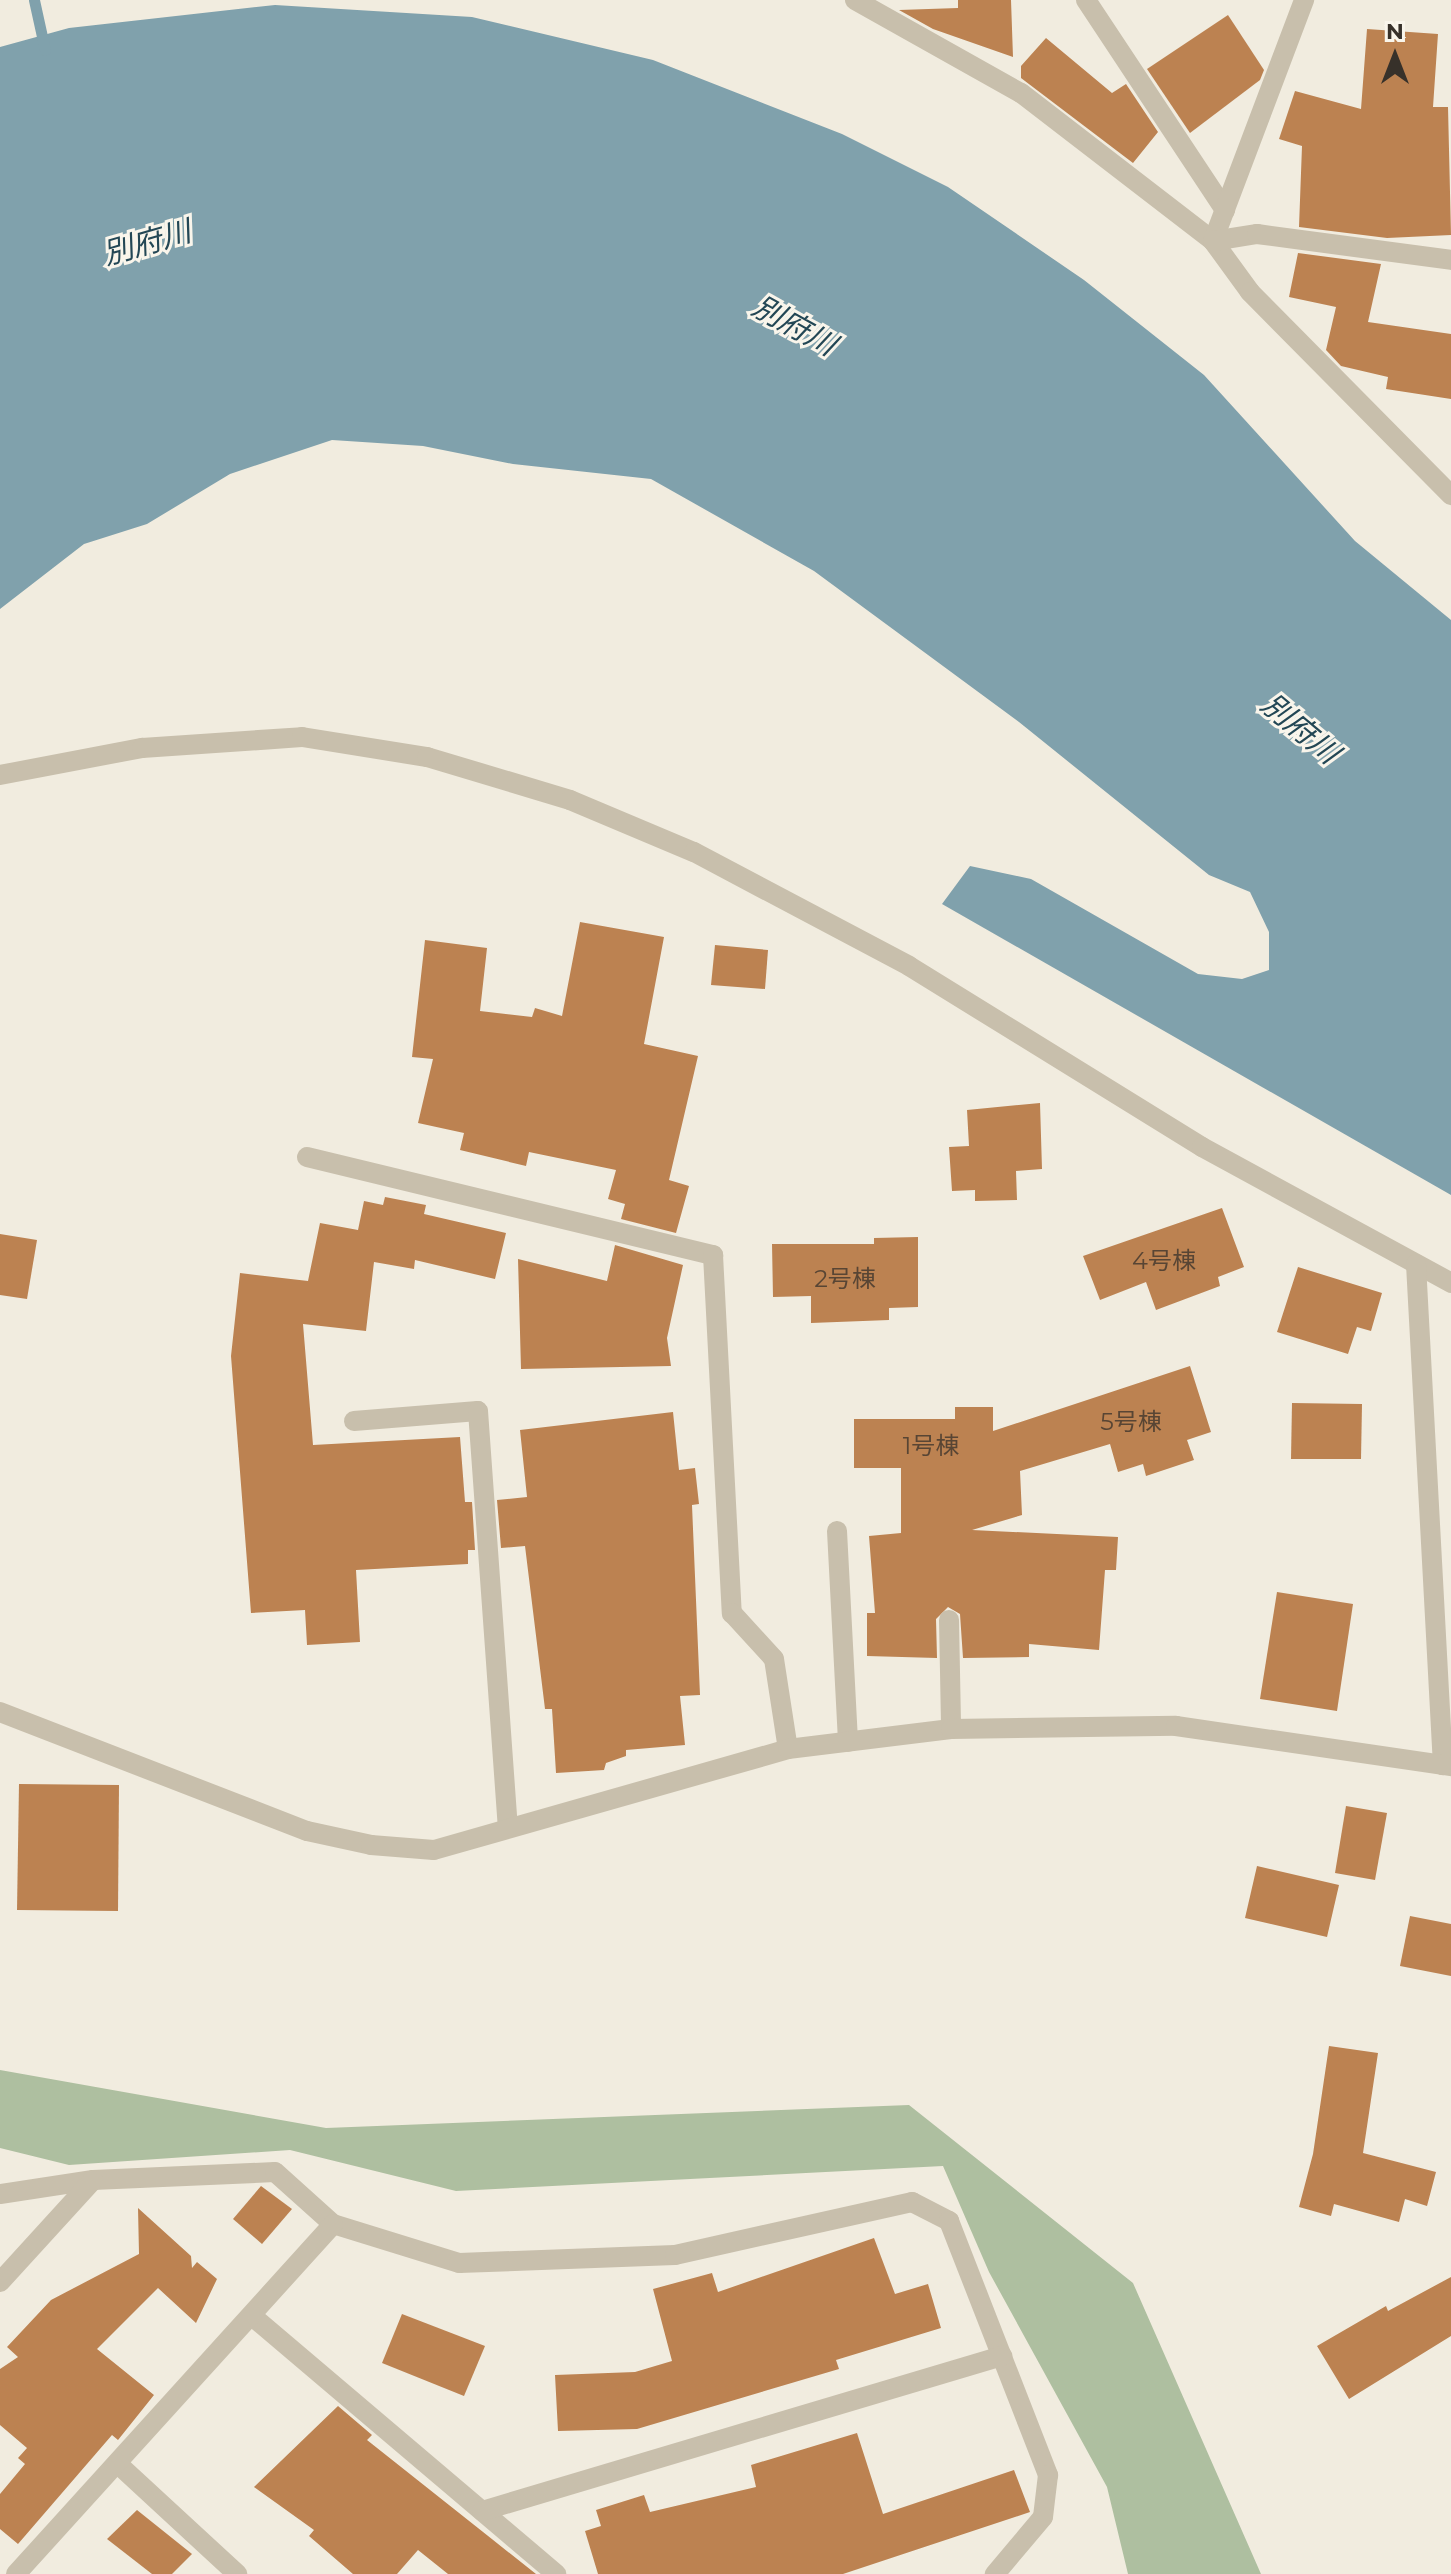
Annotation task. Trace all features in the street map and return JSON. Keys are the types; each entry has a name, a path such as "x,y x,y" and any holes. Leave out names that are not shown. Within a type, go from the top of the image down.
{"street":[{"path":"855,0 1021,93 1213,241 1250,292 1451,495"},
{"path":"1086,0 1225,210"},
{"path":"1213,241 1304,0"},
{"path":"1213,241 1257,234 1451,260"},
{"path":"0,775 142,748 302,737 427,757 570,800 694,852 909,966 1202,1147 1451,1283"},
{"path":"307,1157 713,1255 732,1613 774,1659 788,1749"},
{"path":"0,1712 307,1831 371,1845 434,1850 788,1749 951,1729 1176,1726 1447,1766 1416,1264"},
{"path":"354,1421 478,1411 508,1827"},
{"path":"837,1531 848,1742"},
{"path":"949,1620 951,1729"},
{"path":"0,2194 93,2180 275,2172 333,2224 459,2263 675,2255 912,2202 949,2221 1048,2475 1043,2517 995,2574"},
{"path":"0,2282 93,2180"},
{"path":"16,2574 119,2465 333,2224"},
{"path":"252,2316 556,2574"},
{"path":"482,2511 1002,2356"},
{"path":"119,2465 237,2574"}],"green space":[{"path":"0,2070 326,2128 909,2105 1133,2283 1261,2574 1128,2574 1107,2487 989,2272 943,2166 456,2191 290,2150 69,2165 0,2148"}],"water":[{"name":"別府川","path":"275,5 472,17 653,60 842,134 948,187 1084,280 1204,375 1355,541 1451,620 1451,1195 942,904 970,866 1031,879 1198,974 1242,979 1269,970 1269,932 1250,892 1209,875 1019,722 814,571 651,479 513,464 423,446 332,440 230,474 147,524 84,544 0,609 0,47 69,28"}],"building":[{"path":"958,0 1011,0 1013,57 933,29 899,10 958,8"},
{"path":"1228,15 1264,70 1260,80 1190,133 1147,69"},
{"path":"1367,29 1438,34 1433,107 1448,107 1451,235 1387,238 1299,227 1302,146 1279,139 1295,91 1361,109"},
{"path":"1046,38 1112,93 1126,84 1158,132 1133,163 1021,78 1021,66"},
{"path":"1298,253 1381,264 1368,322 1451,334 1451,399 1386,389 1388,377 1341,366 1326,350 1336,307 1289,297"},
{"path":"580,922 664,937 644,1044 698,1056 669,1180 689,1186 676,1233 621,1219 625,1204 608,1199 616,1170 529,1152 526,1166 460,1150 464,1133 418,1123 433,1059 412,1057 425,940 487,948 480,1011 532,1017 535,1008 562,1016"},
{"path":"715,945 768,950 765,989 711,985"},
{"path":"1040,1103 1042,1169 1016,1171 1017,1200 975,1201 975,1190 952,1191 949,1147 969,1146 967,1110"},
{"path":"385,1197 426,1205 424,1214 506,1233 495,1279 415,1260 414,1269 374,1262 366,1331 303,1324 313,1445 460,1437 465,1502 472,1502 475,1550 468,1550 468,1564 356,1570 360,1642 307,1645 305,1610 251,1613 231,1356 240,1273 308,1281 320,1223 358,1230 364,1201 383,1205"},
{"path":"1222,1208 1244,1267 1218,1277 1220,1286 1156,1310 1146,1282 1100,1300 1083,1256"},
{"path":"0,1234 37,1240 27,1299 0,1295"},
{"path":"918,1237 918,1307 889,1308 889,1320 811,1323 811,1296 773,1297 772,1244 874,1244 874,1238"},
{"path":"615,1245 683,1265 667,1338 671,1366 521,1369 518,1259 607,1281"},
{"path":"1298,1267 1382,1293 1371,1331 1357,1327 1348,1354 1277,1332"},
{"path":"1190,1366 1211,1432 1187,1440 1194,1460 1146,1476 1143,1464 1118,1472 1110,1444 1020,1471 1022,1515 972,1530 1118,1537 1116,1570 1105,1570 1099,1650 1029,1644 1029,1657 963,1658 960,1614 948,1607 936,1619 937,1658 867,1656 867,1613 875,1613 869,1536 901,1533 901,1468 854,1468 854,1419 955,1419 955,1407 993,1407 993,1431"},
{"path":"1292,1403 1362,1404 1361,1459 1291,1459"},
{"path":"673,1412 679,1470 695,1468 699,1504 692,1505 700,1695 680,1696 685,1745 626,1750 626,1756 606,1763 604,1770 556,1773 552,1709 545,1709 525,1546 501,1548 497,1500 527,1497 520,1430"},
{"path":"1277,1592 1353,1604 1337,1711 1260,1699"},
{"path":"19,1784 119,1785 118,1911 17,1910"},
{"path":"1346,1806 1387,1813 1375,1880 1335,1873"},
{"path":"1257,1866 1339,1885 1327,1937 1245,1918"},
{"path":"1410,1916 1451,1924 1451,1976 1400,1966"},
{"path":"1329,2046 1378,2053 1363,2153 1436,2172 1427,2206 1405,2199 1399,2222 1334,2204 1331,2216 1299,2207 1313,2154"},
{"path":"261,2186 292,2209 262,2244 233,2219"},
{"path":"138,2208 191,2256 192,2268 197,2262 217,2279 196,2323 158,2288 97,2349 154,2395 118,2440 112,2435 18,2544 0,2529 0,2494 25,2464 18,2458 27,2448 0,2425 0,2369 18,2357 7,2347 51,2300 139,2254"},
{"path":"874,2238 895,2294 928,2284 941,2328 836,2360 839,2369 637,2429 558,2431 555,2375 635,2372 672,2361 653,2289 712,2273 718,2292"},
{"path":"1451,2277 1451,2336 1349,2399 1317,2346 1386,2306 1388,2311"},
{"path":"402,2314 485,2346 464,2396 382,2363"},
{"path":"338,2406 372,2435 367,2440 536,2574 448,2574 418,2550 397,2574 353,2574 309,2536 314,2530 254,2487"},
{"path":"857,2433 883,2514 1014,2470 1030,2512 843,2574 598,2574 585,2531 601,2526 596,2510 644,2495 650,2512 756,2487 751,2465"},
{"path":"137,2510 192,2554 172,2574 152,2574 107,2539"}],"waterway":[{"path":"34,0 45,50"}]}
